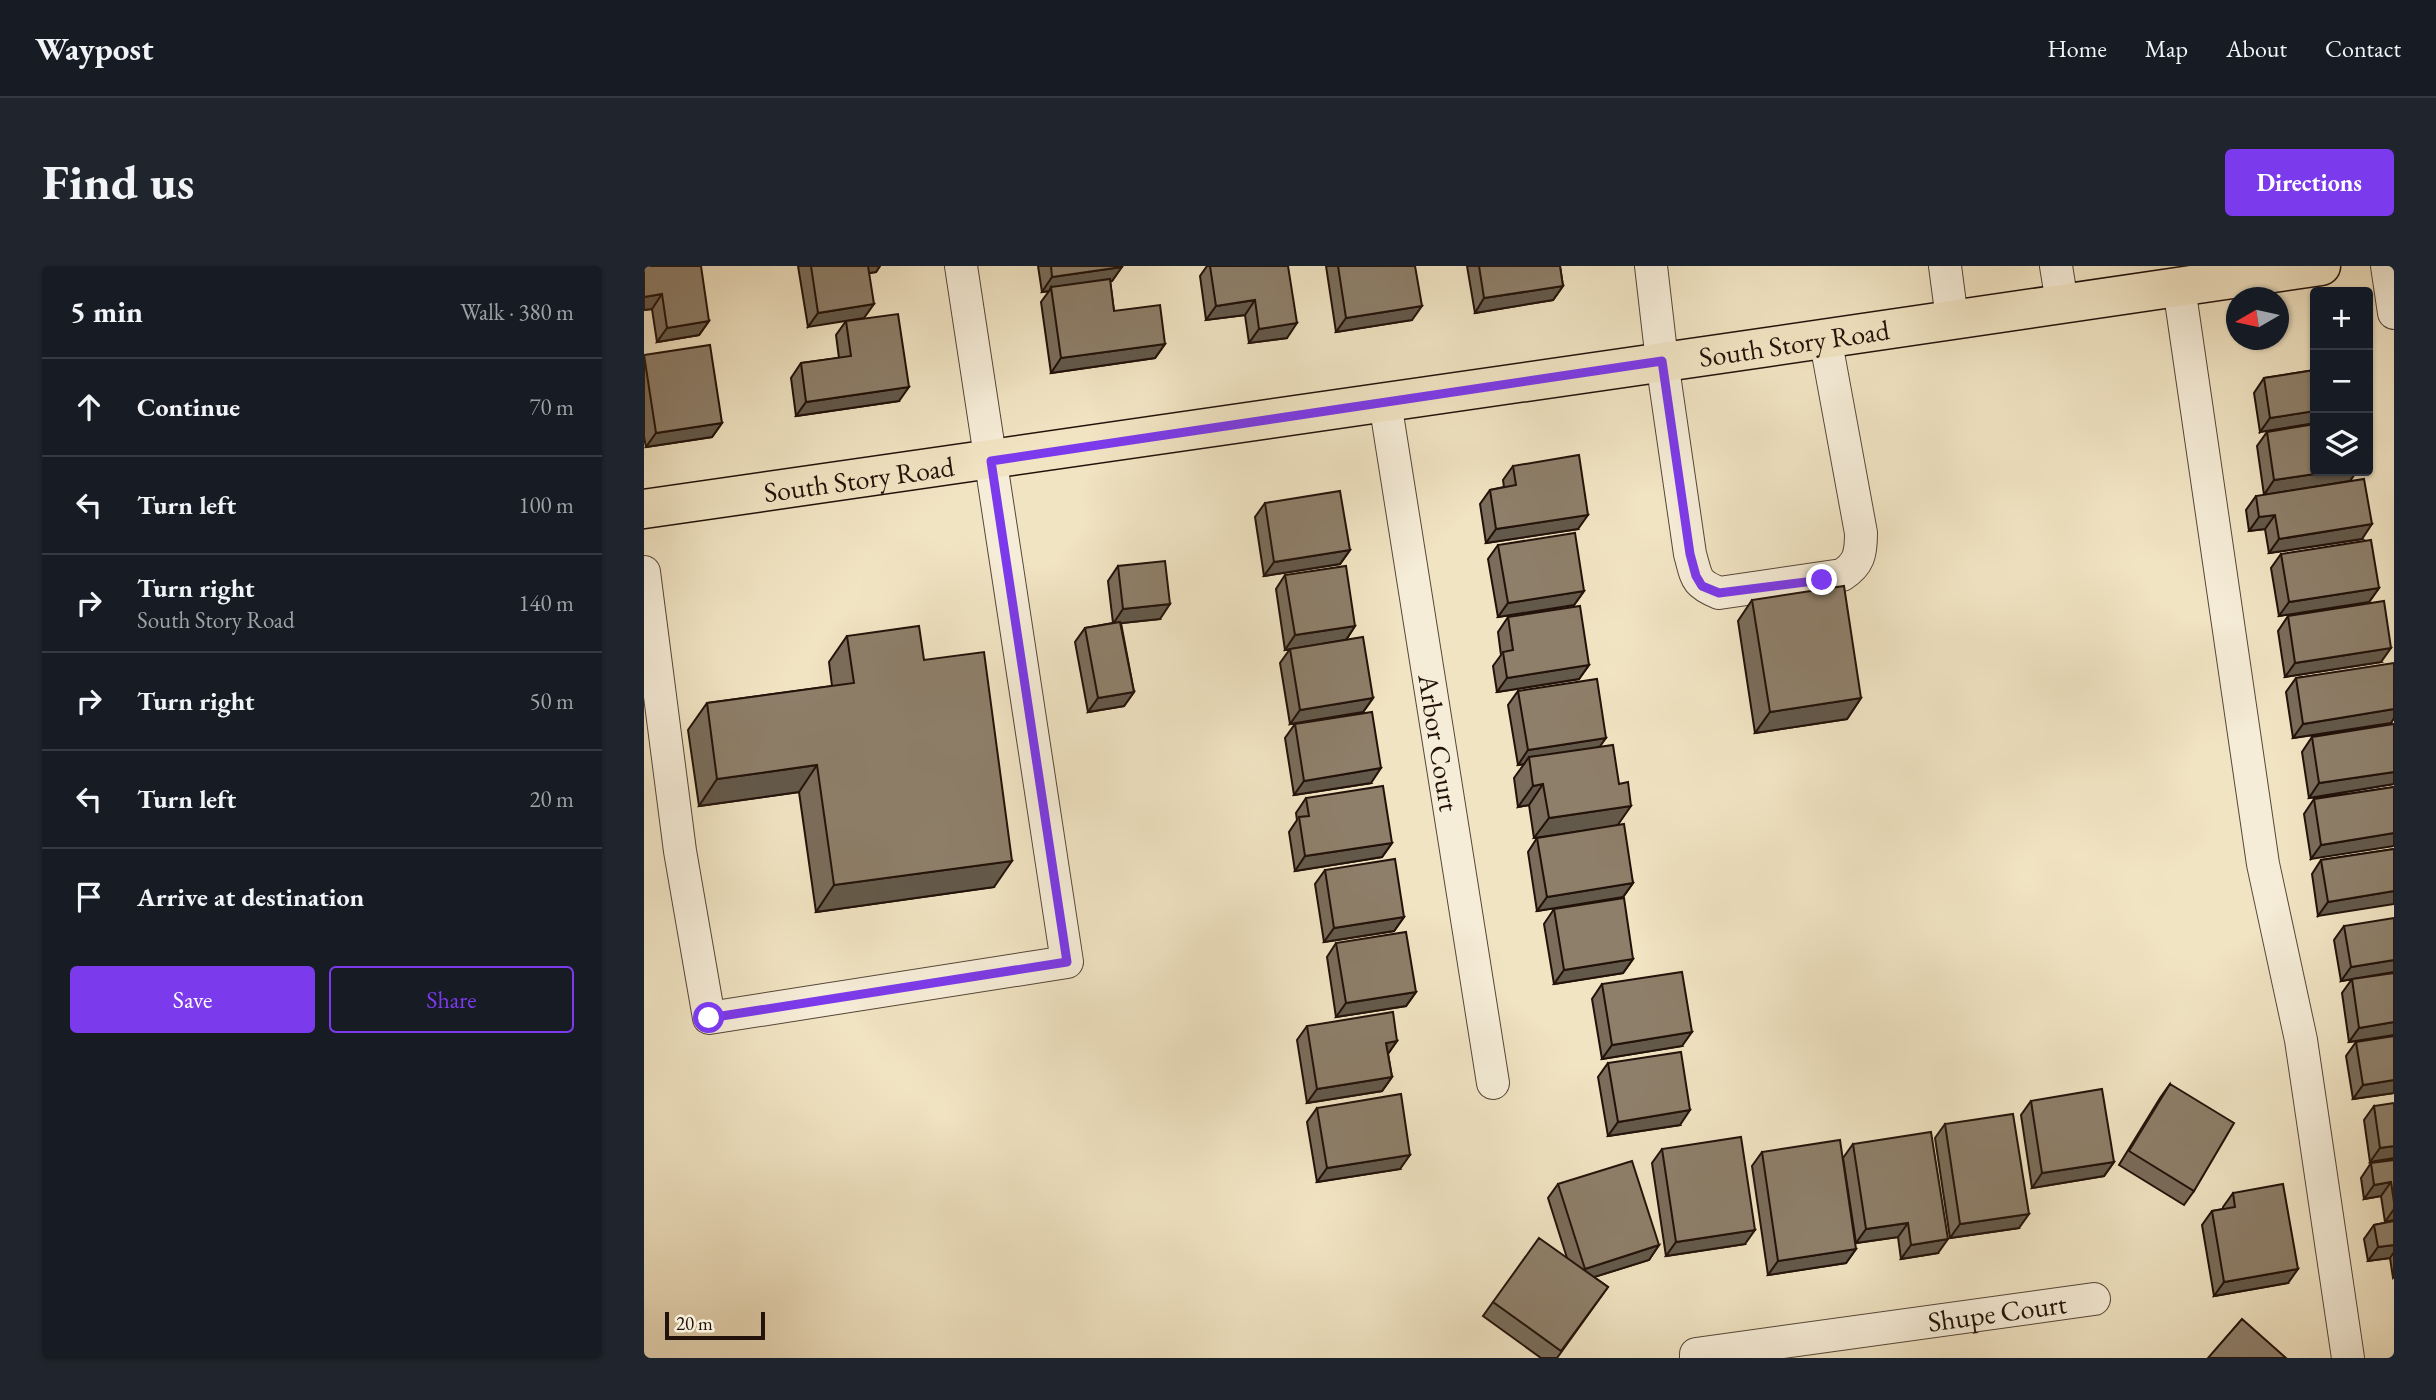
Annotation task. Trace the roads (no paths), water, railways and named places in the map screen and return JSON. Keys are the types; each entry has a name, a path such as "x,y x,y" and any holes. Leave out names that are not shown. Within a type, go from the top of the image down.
{"main road":[{"name":"South Story Road","path":"644,509 991,461 2321,266"}],"street":[{"path":"644,572 680,851 709,1018 1067,962 961,266"},
{"path":"1651,266 1690,554 1696,576 1702,586 1719,593 1842,575 1854,567 1861,554 1861,533 1825,337"},
{"path":"1945,266 1952,319"},
{"path":"2056,266 2062,303"},
{"path":"2386,266 2394,313"},
{"path":"2179,286 2263,864 2301,1040 2348,1358"},
{"name":"Arbor Court","path":"1385,402 1493,1083"},
{"name":"Shupe Court","path":"1696,1358 1696,1354 2094,1299"}]}
